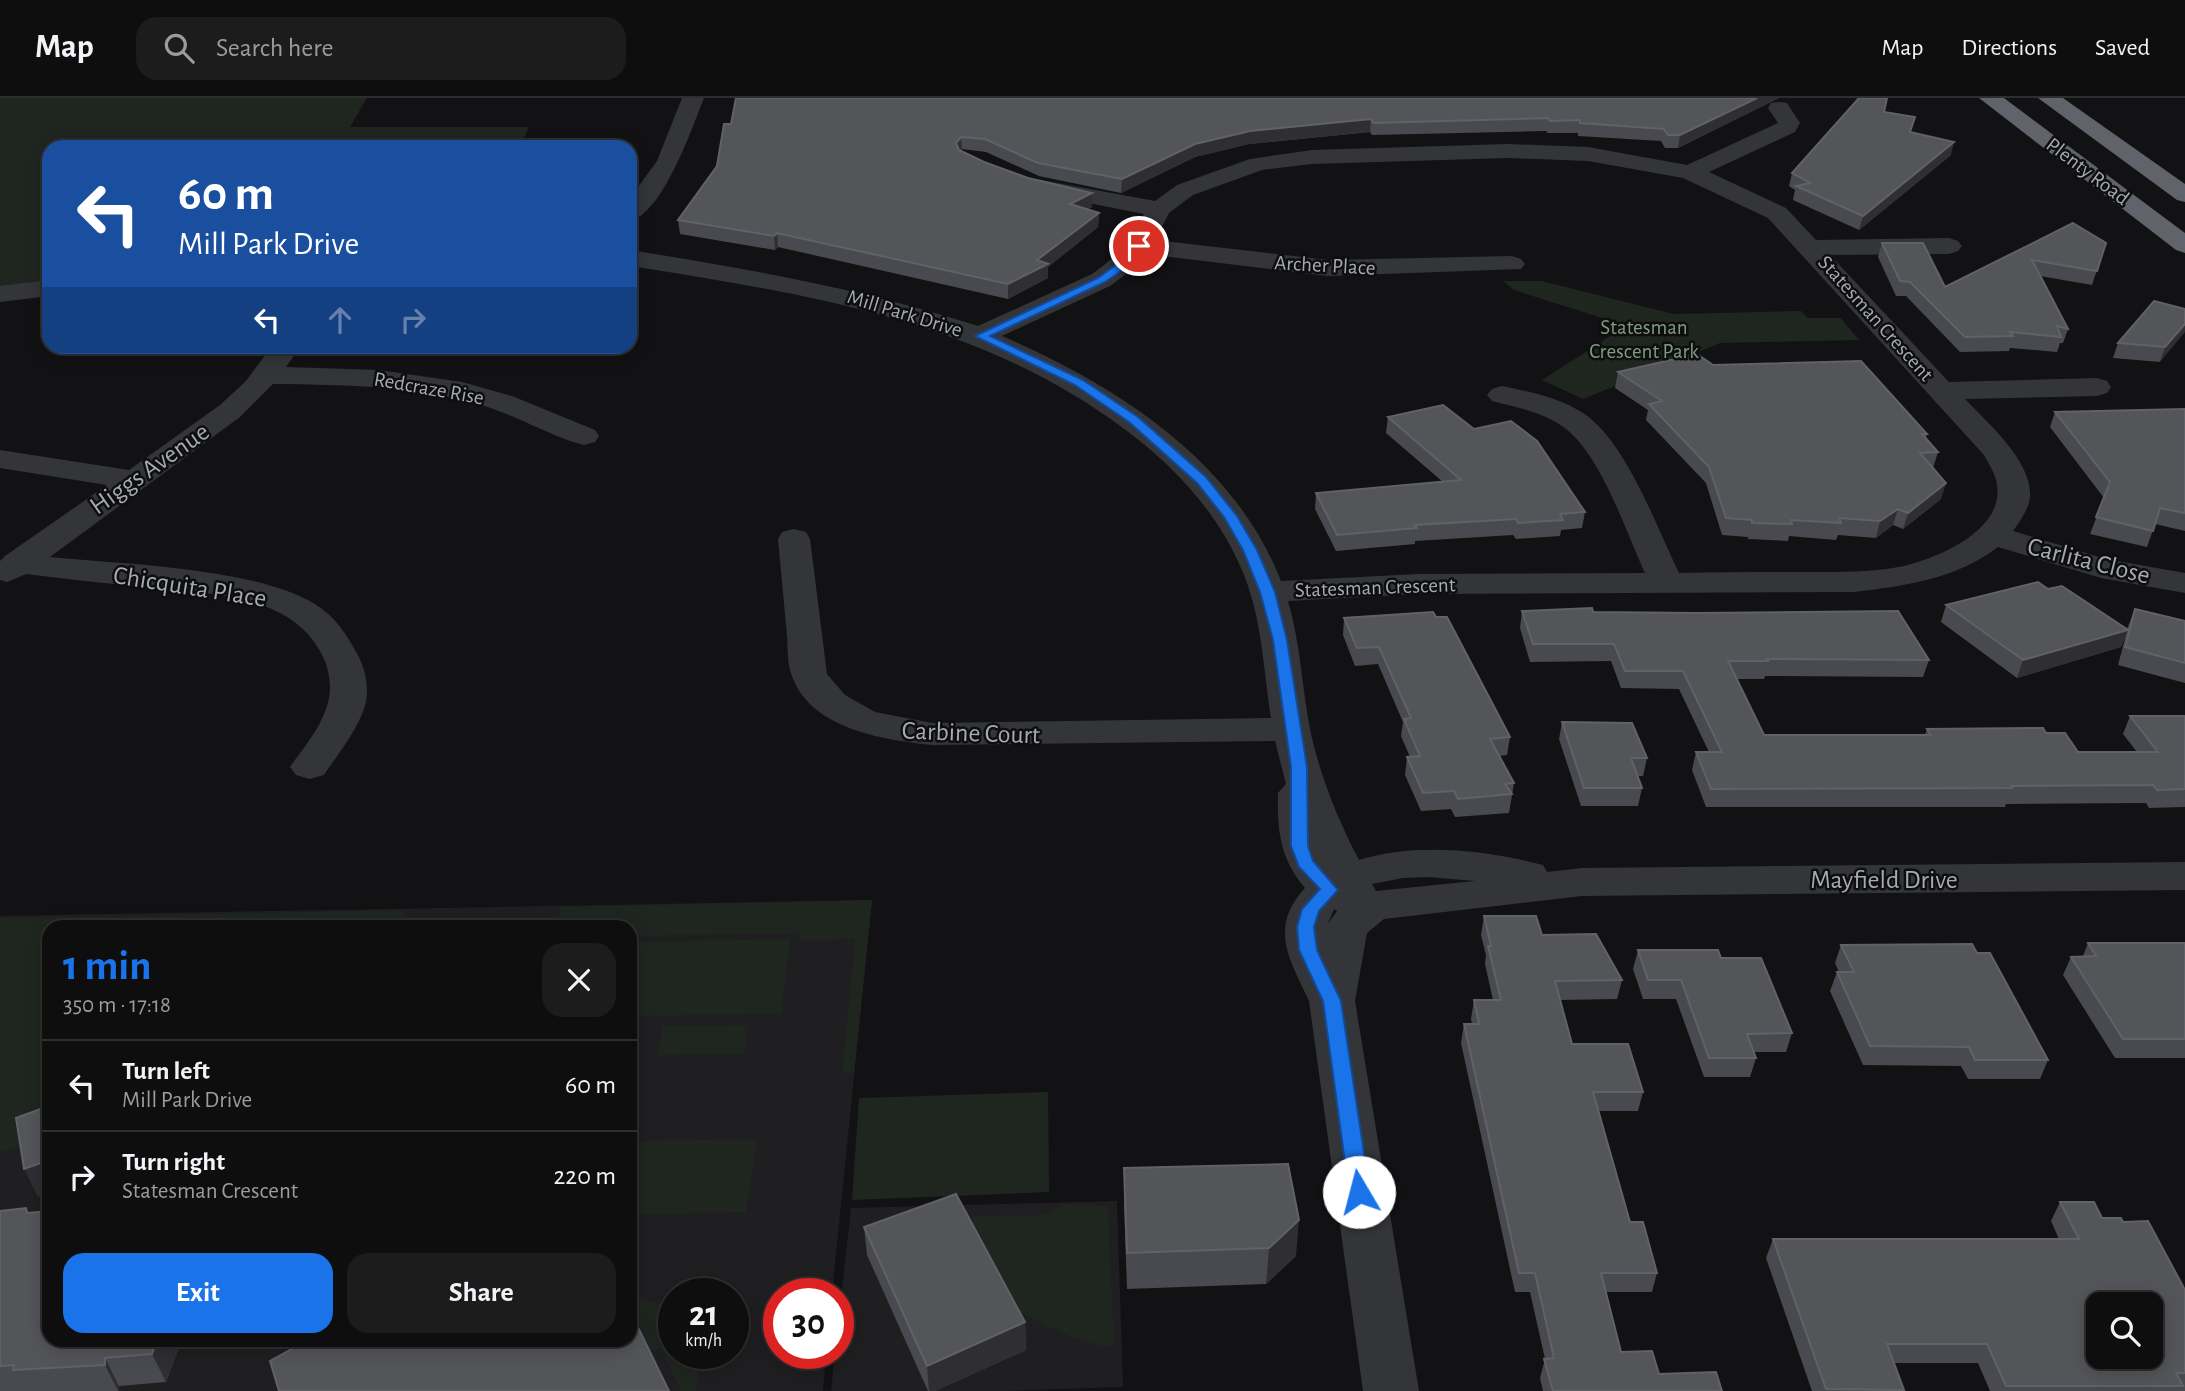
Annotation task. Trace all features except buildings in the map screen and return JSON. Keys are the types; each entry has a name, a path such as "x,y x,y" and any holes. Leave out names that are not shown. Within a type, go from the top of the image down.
{"highway":[{"name":"Plenty Road","path":"1990,98 2185,245"},
{"name":"Plenty Road","path":"2049,98 2185,195"}],"street":[{"path":"637,205 668,161 689,101"},
{"path":"1690,172 1787,127 1789,123 1779,108"},
{"name":"Statesman Crescent","path":"980,336 1101,280 1117,269 1139,246 1159,209 1185,190 1218,176 1258,164 1312,157 1550,152 1615,158 1690,172 1777,213 1998,452 2013,482 2014,498 2007,516 1993,535 1966,555 1939,566 1881,580 1812,583 1418,584 1268,592"},
{"path":"1023,181 1048,189 1159,209"},
{"name":"Archer Place","path":"1139,246 1328,268 1512,264"},
{"path":"1812,248 1949,246"},
{"name":"Mill Park Drive","path":"637,259 815,288 887,305 980,336 1079,383 1133,419 1168,448 1201,480 1230,516 1250,550 1268,592 1280,640 1295,748 1299,846 1305,863 1347,892"},
{"name":"Mill Park Drive","path":"637,267 717,272"},
{"path":"0,294 42,289"},
{"name":"Higgs Avenue","path":"8,570 230,411 266,375 281,354"},
{"name":"Redcraze Rise","path":"266,375 374,377 465,391 516,408 584,436"},
{"path":"1942,391 2096,387"},
{"path":"1502,395 1560,411 1591,433 1603,449 1667,584"},
{"path":"0,459 135,480"},
{"name":"Carlita Close","path":"1993,535 2102,568 2185,583"},
{"name":"Carbine Court","path":"794,539 810,674 818,692 838,709 864,722 892,730 932,734 1295,748"},
{"name":"Chicquita Place","path":"8,570 221,586 280,600 300,609 324,627 336,642 348,679 348,697 344,711 310,767"},
{"name":"Mayfield Drive","path":"1347,892 1402,900 1471,896 1582,881 2185,876"},
{"path":"1347,892 1350,923 1342,940 1332,1001 1391,1391"}],"shaded area":[{"path":"872,900 834,1278 763,1278 763,1369 825,1369 823,1391 0,1391 0,916"},
{"path":"1117,1201 1123,1387 1003,1391 831,1391 833,1369 854,1369 854,1278 843,1278 851,1208"}],"green space":[{"path":"0,98 367,98 350,127 529,127 523,140 42,140 42,281 0,287"},
{"name":"Statesman Crescent Park","path":"1503,281 1542,281 1674,314 1801,311 1808,318 1841,318 1859,340 1720,343 1583,399 1542,380 1612,335 1602,318 1514,290"},
{"path":"872,900 854,1073 842,1073 855,939 801,940 798,933 637,936 637,920 558,920 561,907"},
{"path":"406,910 402,920 42,920 42,1137 0,1152 0,918"},
{"path":"790,939 781,1014 637,1016 637,942"},
{"path":"748,1025 744,1053 657,1055 663,1027"},
{"path":"1048,1092 1049,1192 852,1200 859,1098"},
{"path":"757,1139 746,1212 637,1214 637,1141"},
{"path":"1066,1204 1108,1206 1114,1345 1098,1345 1072,1337 1014,1310 974,1254 973,1216 1043,1215"},
{"path":"637,1297 658,1303 658,1349 644,1354 637,1340"},
{"path":"670,1369 698,1369 696,1391 681,1391"}],"route":[{"path":"1139,246 1117,269 1082,291 980,336 1026,355 1079,383 1133,419 1201,480 1230,516 1250,550 1268,592 1280,640 1291,729 1299,767 1299,846 1305,863 1330,890 1310,909 1306,927 1308,950 1332,1001 1359,1192"}]}
